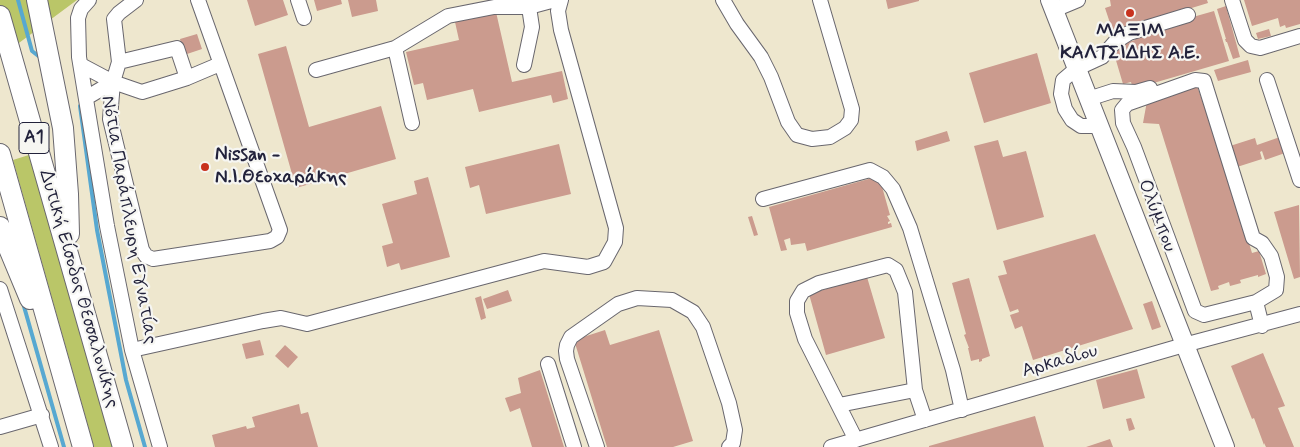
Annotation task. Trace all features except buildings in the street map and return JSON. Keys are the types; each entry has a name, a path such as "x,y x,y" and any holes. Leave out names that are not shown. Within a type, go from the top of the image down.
{"highway":[{"path":"37,0 63,128 68,194 69,259"},
{"name":"Δυτική Είσοδος Θεσσαλονίκης","path":"0,16 123,447"},
{"name":"Δυτική Είσοδος Θεσσαλονίκης","path":"0,154 83,447"},
{"path":"0,227 66,386"}],"main road":[{"name":"Ολύμπου","path":"1052,5 1225,447"}],"street":[{"name":"Νότια Παράπλευρη Εγνατίας","path":"89,0 81,9 78,18 81,65 86,98 107,226 132,350 160,447"},
{"path":"136,0 114,19 119,62 113,82 111,122 142,250 146,256 156,259 270,241 277,237 280,230 198,0"},
{"path":"298,0 304,18"},
{"path":"316,70 395,48 448,16 494,7 529,7 554,0"},
{"path":"132,350 281,318 307,324 544,260 588,267 604,262 615,242 616,228 561,30 558,11 561,0"},
{"path":"723,0 761,58 771,77 788,122 797,135 812,139 830,137 845,128 851,120 852,109 820,0"},
{"path":"1052,5 1078,0"},
{"path":"1232,0 1245,40 1250,46 1260,48 1300,36"},
{"path":"524,65 532,27 529,7"},
{"path":"1098,126 1081,126 1072,120 1065,109 1061,94 1063,80 1076,69 1102,57 1115,42 1129,33 1188,14"},
{"path":"119,62 177,48 187,78"},
{"path":"395,48 412,123"},
{"path":"81,65 113,82 142,92 187,78 220,64"},
{"path":"1088,99 1113,91 1136,92 1187,77"},
{"path":"1195,80 1204,81 1253,238 1262,243 1271,256 1277,278 1276,290 1256,302 1204,315 1195,311 1134,147 1123,123 1122,110 1127,104 1195,80"},
{"path":"1267,80 1300,180"},
{"path":"86,98 113,82"},
{"path":"763,199 870,170 883,177 892,188 910,228 945,342 962,410"},
{"path":"856,440 804,339 797,313 797,301 803,290 819,283 888,265 896,270 905,292 915,390 925,420"},
{"path":"0,289 3,307 42,415 51,447"},
{"path":"597,447 567,359 567,345 571,337 618,304 637,298 672,300 693,312 702,327 729,403 735,430 733,443 729,447"},
{"path":"1256,302 1262,326"},
{"name":"Αρκαδίου","path":"831,447 1184,345 1262,326 1300,314"},
{"path":"548,364 574,447"},
{"path":"839,405 915,390"},
{"path":"0,427 42,415"}],"green space":[{"path":"0,0 77,0 0,57"},
{"path":"32,154 114,447 94,447 13,160"}],"waterway":[{"path":"18,0 32,51 41,58"},
{"path":"80,106 97,230 126,380 145,447"},
{"path":"23,303 64,447"}],"place":[{"name":"ΜΑΞΙΜ ΚΑΛΤΣΙΔΗΣ Α.Ε.","path":"1130,13"},
{"name":"Nissan - Ν.Ι.Θεοχαράκης","path":"205,167"}]}
